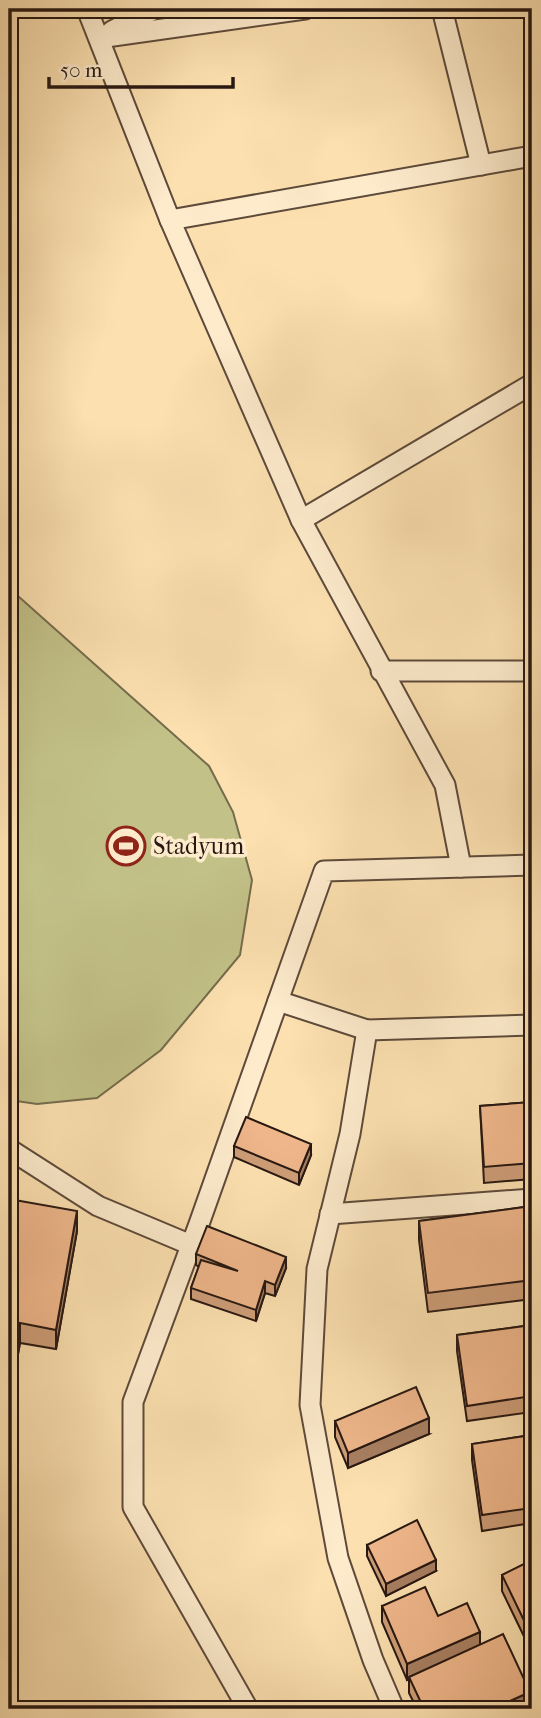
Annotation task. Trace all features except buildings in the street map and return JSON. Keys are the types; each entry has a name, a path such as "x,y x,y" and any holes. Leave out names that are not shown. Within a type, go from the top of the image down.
{"street":[{"path":"87,9 170,220 301,520 445,785 461,867"},
{"path":"99,37 155,9"},
{"path":"99,37 305,9"},
{"path":"442,9 481,165"},
{"path":"170,220 532,156"},
{"path":"301,520 532,384"},
{"path":"381,671 532,671"},
{"path":"248,1709 133,1507 133,1402 324,871 532,865"},
{"path":"278,1001 367,1030 532,1025"},
{"path":"367,1030 350,1134 317,1269 310,1405 338,1558 373,1660 394,1709"},
{"path":"9,1149 98,1206 191,1245"},
{"path":"330,1214 532,1199"}],"shaded area":[{"name":"Stadyum","path":"9,588 209,766 233,812 252,880 240,955 161,1050 97,1098 37,1104 9,1100"}],"place":[{"name":"Stadyum","path":"126,846"}]}
